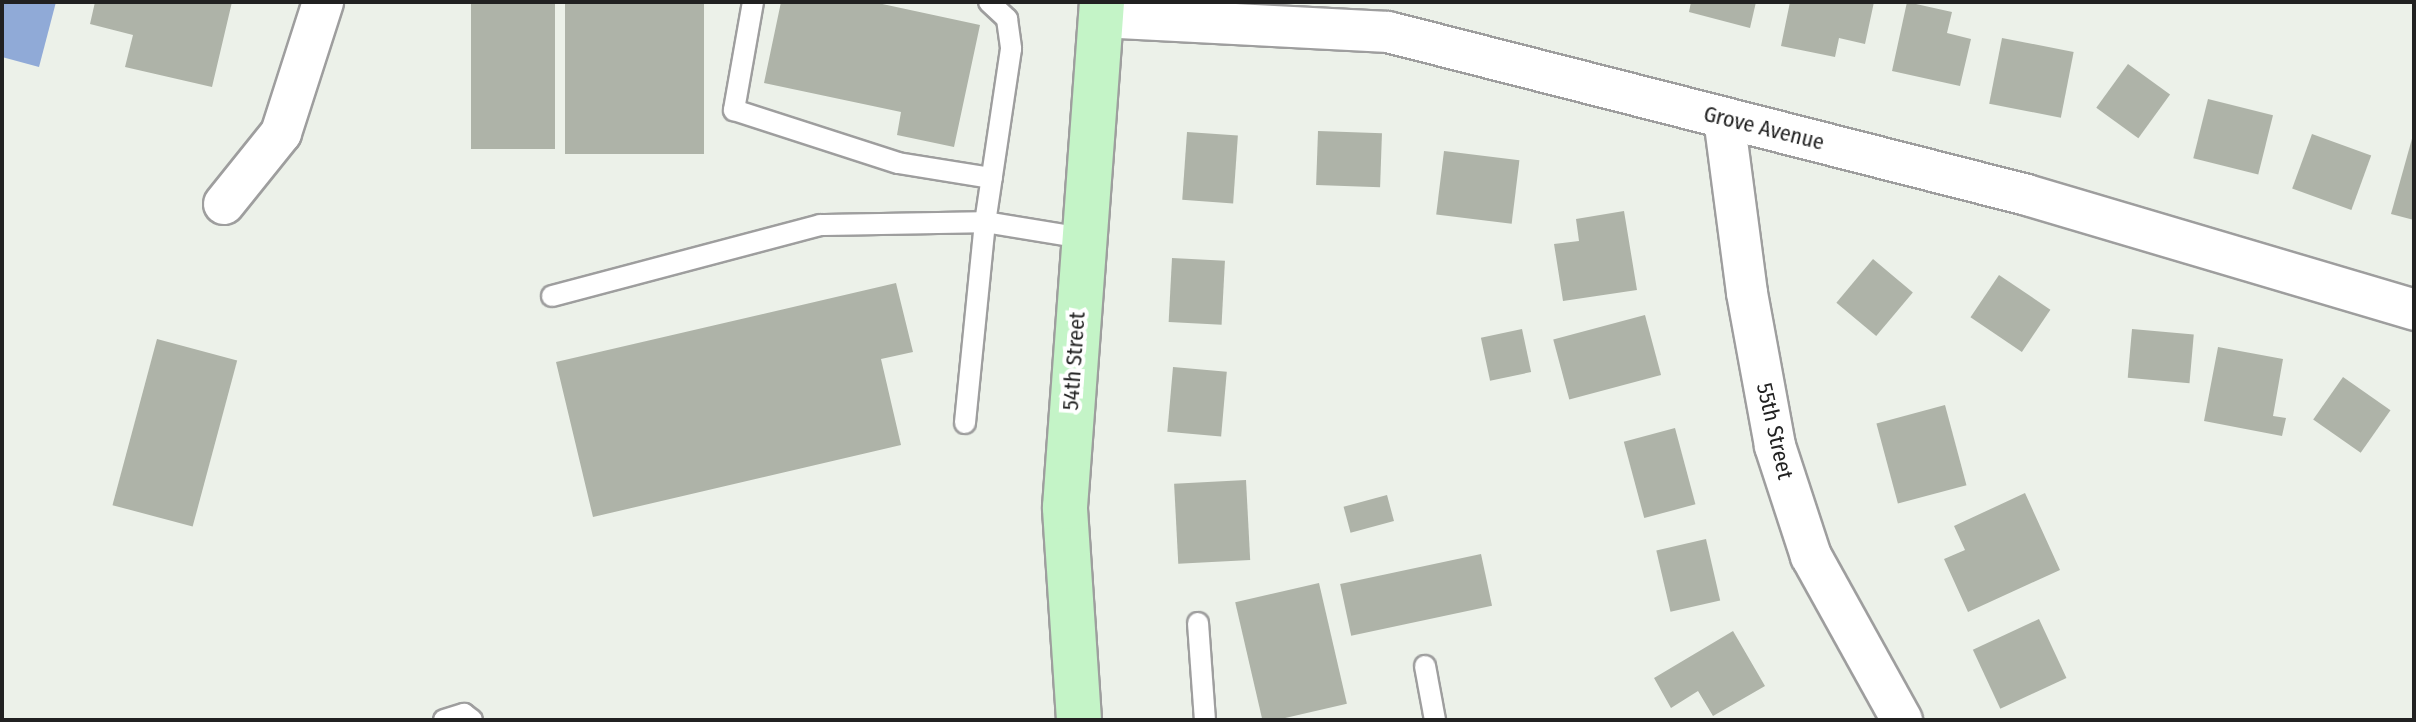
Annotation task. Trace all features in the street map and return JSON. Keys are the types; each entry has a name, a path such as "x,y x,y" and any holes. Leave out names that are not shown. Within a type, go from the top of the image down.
{"main road":[{"name":"54th Street","path":"1079,720 1065,507 1102,10"}],"street":[{"path":"224,204 281,133 323,2"},
{"name":"Grove Avenue","path":"1102,10 1388,32 2027,195 2414,310"},
{"name":"55th Street","path":"1724,118 1747,293 1775,446 1811,556 1902,720"}],"lane":[{"path":"753,2 734,110 898,163 992,178"},
{"path":"965,423 985,222 1011,49 1007,19 989,2"},
{"path":"552,296 820,225 985,222 1083,238"},
{"path":"1198,623 1205,720"},
{"path":"1425,666 1435,720"},
{"path":"444,720 464,714 472,720"}],"shaded area":[{"path":"2,2 56,2 39,67 2,57"}],"building":[{"path":"95,2 232,2 212,87 125,67 133,35 90,24"},
{"path":"471,2 555,2 555,149 471,149"},
{"path":"565,2 704,2 704,154 565,154"},
{"path":"781,2 873,2 980,25 954,147 897,135 901,112 764,83"},
{"path":"1691,2 1756,2 1750,28 1689,12"},
{"path":"1790,2 1874,2 1865,44 1839,38 1835,57 1781,46"},
{"path":"1907,2 1952,12 1947,33 1971,39 1960,86 1892,71"},
{"path":"2002,38 2074,52 2061,118 1989,104"},
{"path":"2128,64 2170,95 2138,138 2096,108"},
{"path":"2208,99 2273,115 2258,174 2193,158"},
{"path":"1318,131 1382,133 1380,187 1316,185"},
{"path":"1187,132 1238,136 1233,203 1182,200"},
{"path":"2312,134 2371,156 2351,210 2292,189"},
{"path":"2414,135 2414,220 2391,214"},
{"path":"1444,151 1519,160 1512,224 1436,215"},
{"path":"1624,211 1637,290 1563,301 1554,244 1579,241 1576,219"},
{"path":"1172,258 1225,261 1222,325 1169,322"},
{"path":"1873,259 1913,292 1876,336 1836,303"},
{"path":"1999,275 2050,310 2022,352 1970,317"},
{"path":"896,283 913,352 881,359 901,445 593,517 556,362"},
{"path":"1645,315 1661,375 1569,399 1553,340"},
{"path":"1522,329 1531,372 1490,381 1481,338"},
{"path":"2132,329 2194,334 2189,383 2128,378"},
{"path":"157,339 237,360 193,527 112,505"},
{"path":"2218,347 2283,359 2273,416 2286,418 2282,436 2204,421"},
{"path":"1173,367 1227,372 1221,436 1167,432"},
{"path":"2343,377 2391,410 2361,453 2313,420"},
{"path":"1945,405 1966,485 1898,504 1876,423"},
{"path":"1675,428 1695,504 1644,518 1624,442"},
{"path":"1246,480 1250,560 1178,564 1174,484"},
{"path":"2025,493 2060,570 1968,612 1944,559 1965,550 1954,526"},
{"path":"1387,495 1394,521 1351,533 1344,507"},
{"path":"1706,539 1720,600 1670,612 1656,550"},
{"path":"1481,554 1492,606 1351,636 1340,584"},
{"path":"1319,583 1347,704 1277,720 1262,720 1235,602"},
{"path":"2039,619 2066,678 2000,709 1973,650"},
{"path":"1733,631 1765,686 1713,716 1698,691 1671,708 1654,678"}]}
